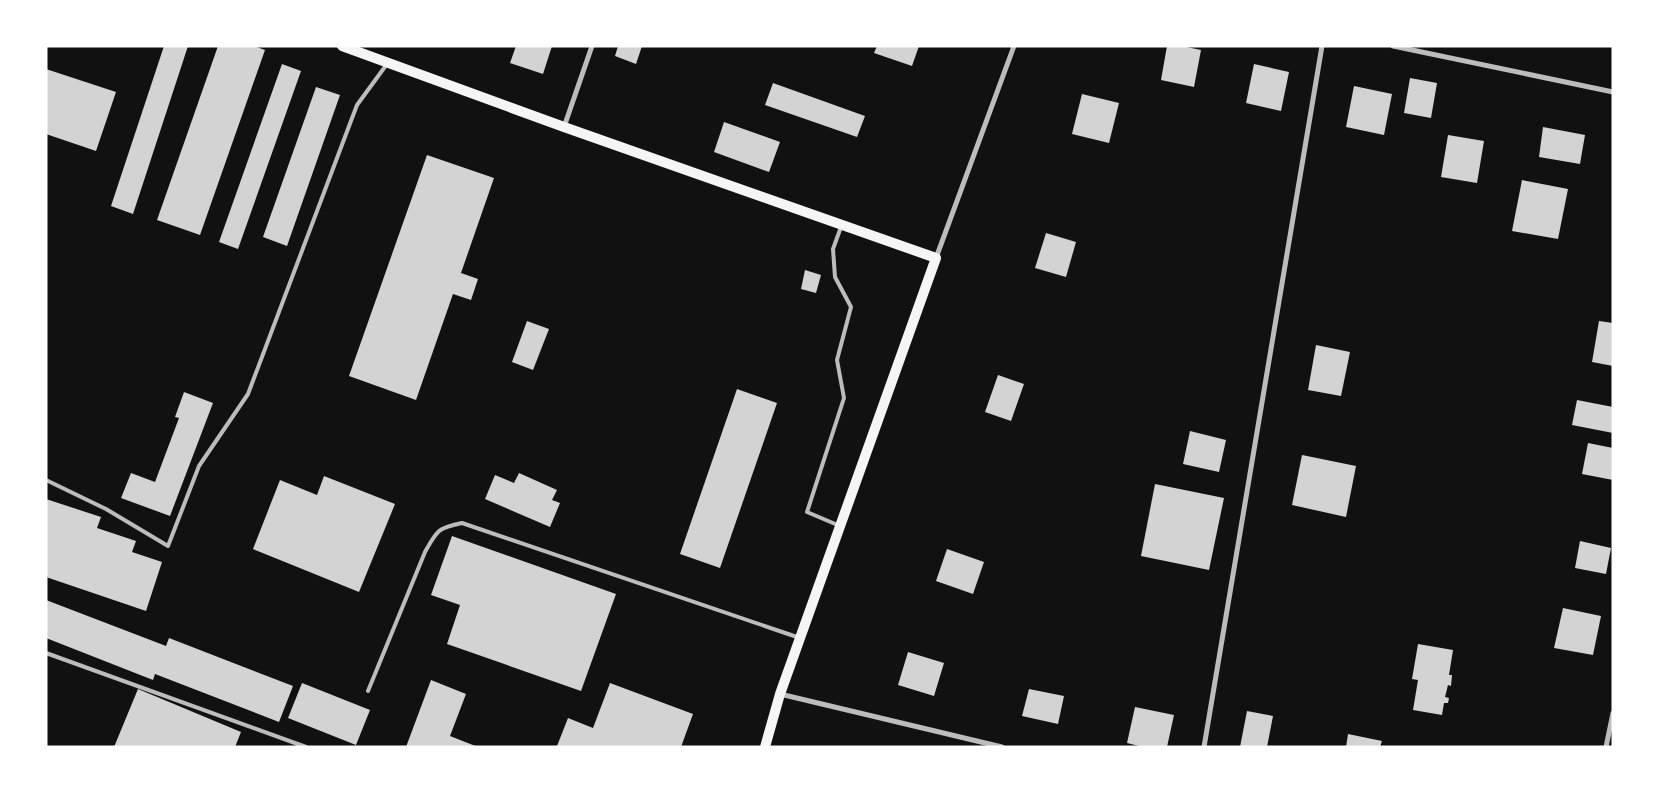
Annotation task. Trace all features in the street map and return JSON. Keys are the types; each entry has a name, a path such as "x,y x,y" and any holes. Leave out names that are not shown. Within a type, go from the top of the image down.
{"main road":[{"path":"342,46 936,258 780,694 764,747"}],"street":[{"path":"564,126 592,46"},
{"path":"936,258 1014,46"},
{"path":"1204,747 1322,46"},
{"path":"1394,46 1613,92"},
{"path":"780,694 1002,747"},
{"path":"1606,747 1613,713"}],"lane":[{"path":"46,480 106,509 168,546 199,466 248,394 357,105 388,62"},
{"path":"840,526 807,512 844,398 837,360 852,307 835,277 833,249 842,225"},
{"path":"368,691 425,552 437,532 446,526 462,523 800,638"},
{"path":"46,653 306,747"}],"building":[{"path":"164,46 188,46 133,214 111,206"},
{"path":"218,46 254,46 265,50 200,235 157,220"},
{"path":"516,46 552,46 543,74 510,63"},
{"path":"618,46 642,46 636,64 615,56"},
{"path":"877,46 919,46 912,66 874,53"},
{"path":"1167,46 1182,46 1201,50 1194,87 1161,80"},
{"path":"282,64 301,71 238,249 219,242"},
{"path":"1254,64 1289,72 1281,111 1246,103"},
{"path":"46,69 116,92 96,151 46,134"},
{"path":"1410,78 1437,83 1431,118 1404,113"},
{"path":"773,83 865,116 857,137 765,105"},
{"path":"1354,86 1392,94 1384,135 1346,127"},
{"path":"316,87 340,95 287,246 263,237"},
{"path":"1082,94 1119,103 1109,143 1072,134"},
{"path":"724,122 780,142 769,172 714,152"},
{"path":"1543,127 1585,135 1580,164 1539,157"},
{"path":"1448,135 1484,141 1477,183 1441,177"},
{"path":"427,155 494,178 461,273 478,279 471,300 453,294 416,400 349,376"},
{"path":"1522,180 1568,189 1558,239 1512,231"},
{"path":"1046,233 1076,242 1066,277 1035,268"},
{"path":"805,270 821,275 816,293 801,289"},
{"path":"527,321 549,329 533,370 512,362"},
{"path":"1599,321 1613,323 1613,366 1592,362"},
{"path":"1316,345 1350,352 1341,396 1308,390"},
{"path":"998,375 1024,384 1011,421 985,412"},
{"path":"737,389 777,403 720,568 680,554"},
{"path":"184,392 213,403 170,516 121,498 131,473 155,482 179,418 175,417"},
{"path":"1577,400 1613,407 1613,433 1572,425"},
{"path":"1190,431 1226,440 1219,472 1183,464"},
{"path":"1588,443 1613,448 1613,480 1582,474"},
{"path":"1302,455 1356,466 1346,517 1292,505"},
{"path":"519,473 557,490 552,500 560,503 550,527 485,499 495,475 514,483"},
{"path":"324,476 395,504 359,592 253,549 280,480 317,495"},
{"path":"1155,484 1224,498 1209,570 1141,556"},
{"path":"46,499 101,517 97,528 136,541 132,552 162,562 146,611 46,577"},
{"path":"452,536 616,594 581,691 447,644 460,605 431,595"},
{"path":"1580,541 1611,548 1606,574 1575,568"},
{"path":"947,549 984,562 973,594 936,581"},
{"path":"46,600 166,646 169,638 293,686 279,722 155,674 153,680 46,638"},
{"path":"1563,608 1601,616 1593,655 1554,648"},
{"path":"1418,644 1453,650 1449,675 1452,675 1451,686 1448,685 1445,697 1449,698 1448,703 1444,703 1442,715 1413,710 1418,680 1412,679"},
{"path":"908,652 944,663 934,696 898,685"},
{"path":"431,680 466,694 450,736 478,747 406,747"},
{"path":"302,683 370,710 356,745 288,718"},
{"path":"610,683 693,714 681,747 557,746 568,718 593,728"},
{"path":"138,689 241,732 235,747 114,747"},
{"path":"1029,689 1064,696 1058,724 1022,716"},
{"path":"1135,707 1174,715 1167,747 1143,747 1127,743"},
{"path":"1247,711 1273,716 1267,747 1240,747"},
{"path":"1348,734 1382,741 1380,747 1346,747"}]}
